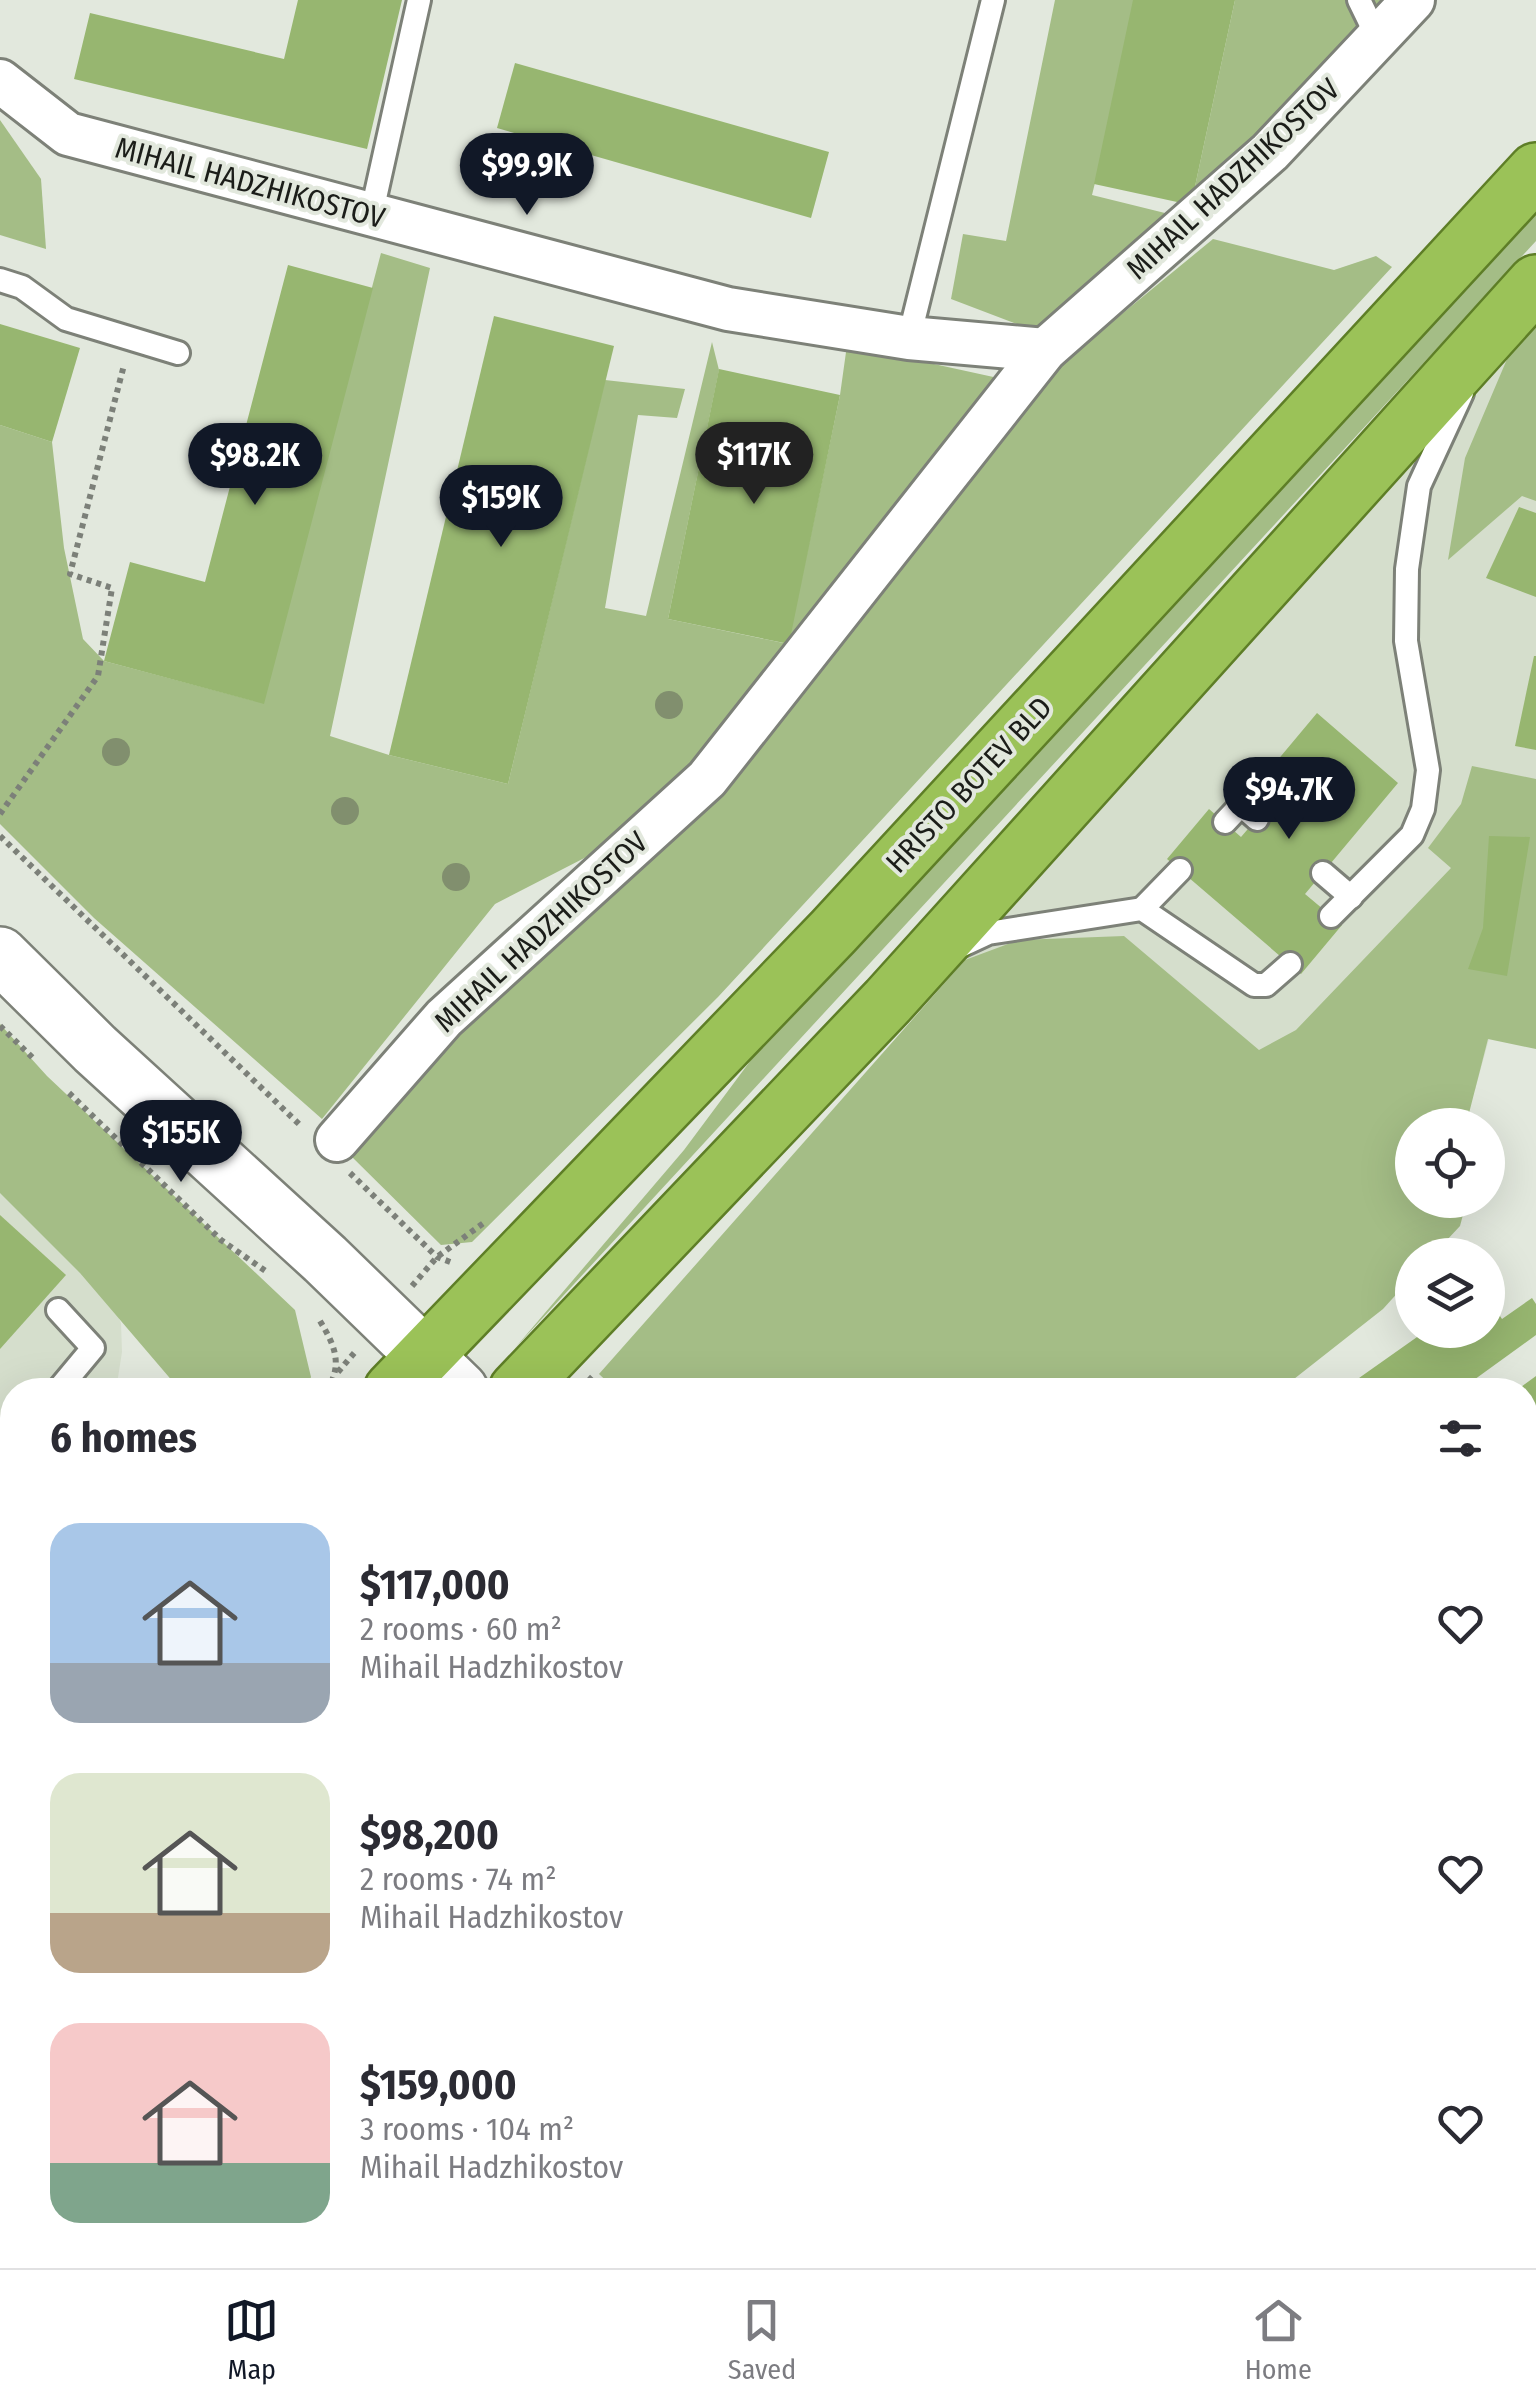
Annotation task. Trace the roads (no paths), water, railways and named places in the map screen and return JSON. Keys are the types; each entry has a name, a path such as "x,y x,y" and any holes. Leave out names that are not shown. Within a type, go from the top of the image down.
{"highway":[{"name":"HRISTO BOTEV BLD","path":"426,1378 1536,171"},
{"path":"529,1378 888,1001 1536,283"}],"main road":[{"path":"0,955 109,1062 385,1316 424,1378"}],"street":[{"name":"MIHAIL HADZHIKOSTOV","path":"329,1146 444,1018 707,779 1046,350 1270,152 1414,0"},
{"name":"MIHAIL HADZHIKOSTOV","path":"0,81 68,134 728,309 908,338 1046,350"}],"lane":[{"path":"371,216 419,0"},
{"path":"908,338 993,0"},
{"path":"1360,0 1378,39"},
{"path":"1477,236 1536,154"},
{"path":"0,280 22,286 66,319 178,353"},
{"path":"1330,916 1412,835 1423,809 1428,770 1406,641 1407,569 1419,486 1490,333"},
{"path":"1225,822 1240,805 1256,819"},
{"path":"888,1001 946,954 988,933 1142,908 1180,870"},
{"path":"1323,873 1351,896"},
{"path":"1142,908 1254,985 1266,985 1290,964"},
{"path":"58,1310 93,1348 68,1378"}]}
